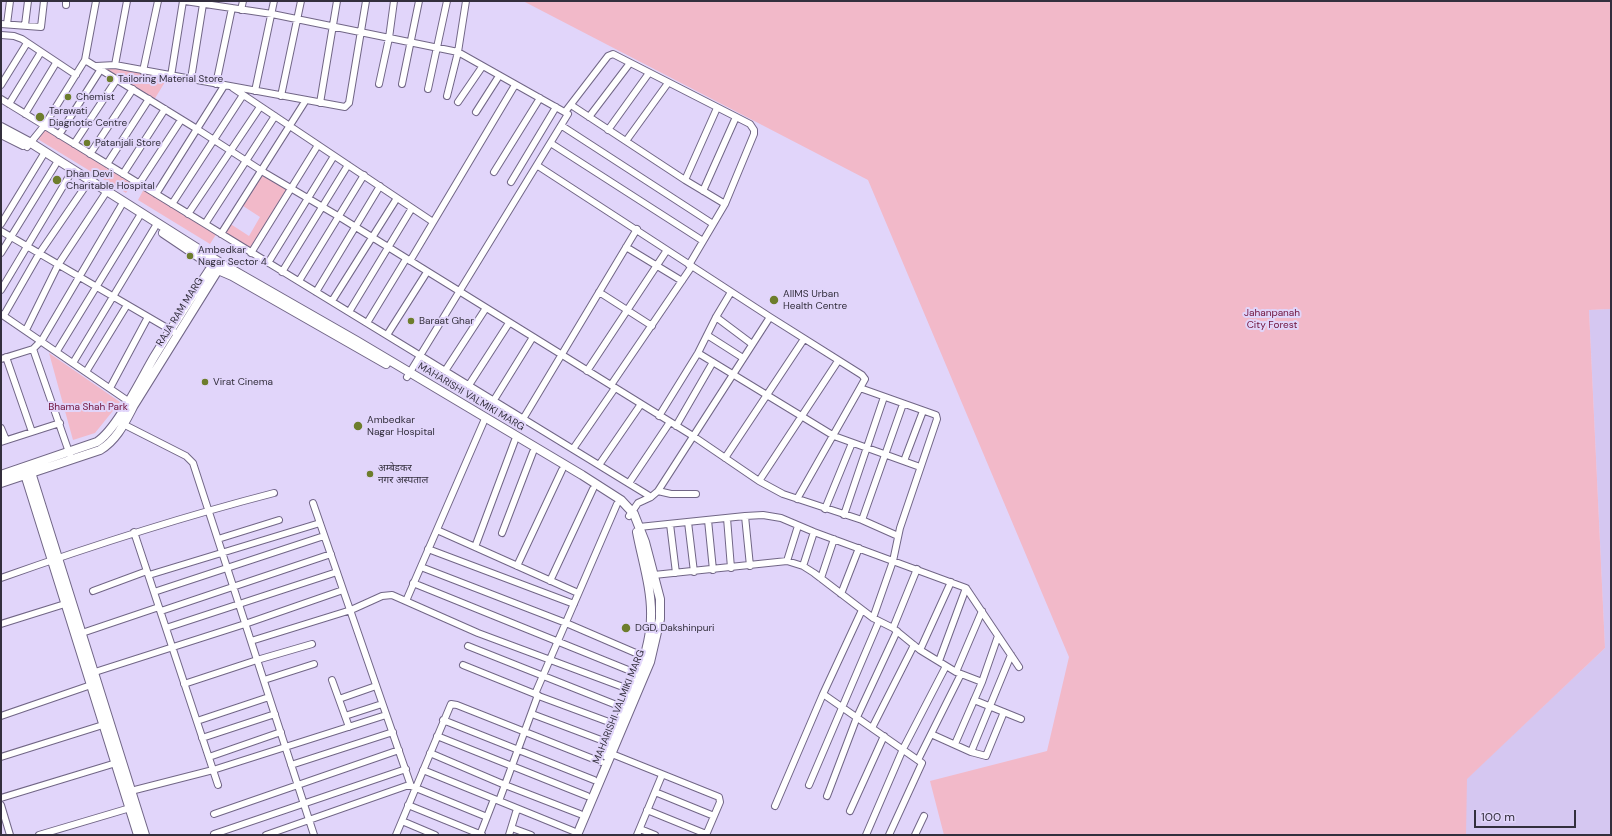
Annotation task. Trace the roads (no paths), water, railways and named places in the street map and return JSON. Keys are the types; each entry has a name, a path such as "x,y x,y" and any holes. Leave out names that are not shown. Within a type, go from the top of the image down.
{"street":[{"path":"10,1 4,24 41,27 44,1"},
{"path":"25,26 28,1"},
{"path":"29,145 44,126 85,60 96,1"},
{"path":"116,65 127,1"},
{"path":"143,71 158,1"},
{"path":"171,76 184,1 272,14 458,52 482,67 565,112 568,116 552,144 458,291 408,375"},
{"path":"241,10 243,1"},
{"path":"255,91 274,1"},
{"path":"281,96 301,1"},
{"path":"320,103 337,1"},
{"path":"99,67 116,65 342,107 348,106 366,1"},
{"path":"378,84 394,1"},
{"path":"402,84 419,1"},
{"path":"428,89 447,1"},
{"path":"446,96 458,52 466,1"},
{"path":"191,80 203,4"},
{"path":"216,84 232,8"},
{"path":"1,34 14,36 76,75"},
{"path":"1,85 26,44"},
{"path":"9,104 41,52"},
{"path":"565,112 608,56 615,55 750,124 754,134 725,204 703,241 691,266 573,449"},
{"path":"85,60 99,67 149,100 214,139 260,170 338,216 693,436 759,481 797,499 824,509 862,520 898,536"},
{"path":"25,114 56,63"},
{"path":"589,117 630,63"},
{"path":"59,135 99,67"},
{"path":"458,102 482,67"},
{"path":"608,130 649,73"},
{"path":"476,112 499,76"},
{"path":"74,144 117,79"},
{"path":"626,141 668,83"},
{"path":"367,323 433,222 515,85"},
{"path":"228,86 433,222"},
{"path":"156,194 197,129 228,86"},
{"path":"90,154 133,89"},
{"path":"172,204 243,95"},
{"path":"494,172 540,98"},
{"path":"1,99 651,497"},
{"path":"107,164 149,100"},
{"path":"221,234 260,170 306,100"},
{"path":"571,105 685,180 725,204"},
{"path":"188,214 260,107"},
{"path":"511,182 556,107"},
{"path":"685,180 717,108"},
{"path":"123,174 165,110"},
{"path":"205,224 245,160 275,116"},
{"path":"703,191 736,117"},
{"path":"139,184 181,120"},
{"path":"562,126 713,224"},
{"name":"MAHARISHI VALMIKI MARG","path":"1,127 216,266"},
{"name":"MAHARISHI VALMIKI MARG","path":"1,134 29,145"},
{"path":"552,144 703,241"},
{"path":"251,253 318,145"},
{"path":"1,224 44,154"},
{"name":"MAHARISHI VALMIKI MARG","path":"44,154 56,164 216,266 408,375 621,500 639,526 660,599 660,619 650,662 608,752 574,834"},
{"path":"268,263 334,156"},
{"path":"1,253 56,164"},
{"path":"282,272 348,165"},
{"path":"538,166 864,377 865,382 860,388 797,499"},
{"path":"1,290 71,173"},
{"path":"298,281 364,176"},
{"path":"88,184 39,254 3,314 131,403"},
{"path":"316,292 380,186"},
{"path":"26,330 58,265 105,194"},
{"path":"332,301 397,198"},
{"path":"32,432 4,358 33,349 42,340 121,206"},
{"path":"349,312 412,208"},
{"path":"57,351 139,217"},
{"path":"73,363 155,227"},
{"path":"523,419 637,229"},
{"path":"1,231 174,332"},
{"path":"626,247 682,281"},
{"path":"587,371 667,250"},
{"name":"RAJA RAM MARG","path":"1,483 27,471 70,456 100,450 108,446 131,403 216,266"},
{"path":"387,335 427,272"},
{"path":"599,292 652,326"},
{"path":"659,416 698,353 716,317 731,292"},
{"path":"86,372 127,305"},
{"path":"446,371 486,308"},
{"path":"110,388 148,317"},
{"path":"716,317 752,344"},
{"path":"630,513 638,503 651,497 658,491 770,317"},
{"path":"469,385 509,323"},
{"path":"707,334 743,358"},
{"path":"494,400 533,337"},
{"path":"725,458 804,339"},
{"path":"33,349 60,423 70,456"},
{"path":"698,353 834,436 920,467"},
{"path":"759,481 838,361"},
{"path":"676,426 713,362"},
{"name":"MAHARISHI VALMIKI MARG","path":"408,375 617,504 630,513 636,529 650,600 650,634 645,657 609,743 608,752 601,762 580,814 574,834"},
{"path":"809,785 843,707 876,619 893,560 898,536 920,467 938,418 936,415 923,410 860,388"},
{"path":"844,514 884,397"},
{"path":"599,464 641,404"},
{"path":"862,520 884,454 903,404"},
{"path":"904,461 923,410"},
{"path":"406,601 484,421"},
{"path":"120,422 186,456 193,463 314,835"},
{"path":"629,483 670,422"},
{"path":"1,428 3,441 60,423"},
{"path":"475,548 515,440"},
{"path":"824,509 852,443"},
{"path":"502,533 533,452"},
{"path":"517,566 562,470"},
{"path":"27,471 68,602 91,685 108,723 116,763 146,835"},
{"name":"RAJA RAM MARG","path":"1,475 27,471"},
{"path":"550,581 593,489"},
{"path":"658,491 670,494 696,494"},
{"path":"1,578 134,532 208,510 274,493"},
{"path":"313,503 382,704 413,787"},
{"path":"408,805 481,835 487,817 505,785 512,767 532,714 542,677 617,504"},
{"path":"639,526 745,516 770,516 781,518 834,540 893,560 966,588 1019,667"},
{"path":"745,516 750,566"},
{"path":"727,518 731,568"},
{"path":"218,539 279,520"},
{"path":"708,520 713,570"},
{"path":"93,592 148,573 320,522"},
{"path":"688,522 694,572"},
{"path":"670,524 676,573"},
{"path":"786,561 798,526"},
{"path":"437,530 578,593"},
{"path":"134,532 218,786"},
{"path":"803,566 814,532"},
{"path":"154,592 228,570 324,536"},
{"path":"821,578 834,540"},
{"path":"840,594 859,548"},
{"path":"428,549 574,604"},
{"path":"82,633 233,587 331,554"},
{"path":"654,576 786,561 803,566 862,610 895,629 920,650 959,673 982,682"},
{"path":"421,567 566,623 645,657"},
{"path":"827,796 857,717 895,629 917,569"},
{"path":"166,628 337,572"},
{"path":"920,650 951,582"},
{"path":"413,583 638,674"},
{"path":"939,662 966,588"},
{"path":"95,672 173,648 343,590"},
{"path":"251,641 351,610 386,595 392,595 478,633 631,690"},
{"path":"1,624 68,602"},
{"path":"68,602 82,633 95,672 108,723 129,792 130,808 138,835"},
{"path":"775,806 823,694 862,610"},
{"path":"918,760 932,734 959,673 982,611"},
{"path":"955,744 982,682 998,636"},
{"path":"184,684 312,644"},
{"path":"468,646 542,677 624,708"},
{"path":"872,728 914,646"},
{"path":"971,752 1011,655"},
{"path":"264,680 314,664"},
{"path":"463,665 536,695 617,725"},
{"path":"866,835 903,749 946,666"},
{"path":"332,680 349,727"},
{"path":"1,716 91,685"},
{"path":"339,699 376,686"},
{"path":"823,694 922,763 922,766 889,835"},
{"path":"197,721 269,697"},
{"path":"974,700 1021,719"},
{"path":"345,716 382,704"},
{"path":"396,835 402,822 413,787 423,770 449,707 453,704 601,762"},
{"path":"932,734 971,752 984,756 988,754 1004,712"},
{"path":"202,738 275,714"},
{"path":"532,714 609,743"},
{"path":"129,792 213,770 386,715"},
{"path":"443,720 594,780"},
{"path":"1,757 108,723"},
{"path":"209,757 281,732"},
{"path":"292,765 393,732"},
{"path":"437,736 588,796"},
{"path":"850,811 884,736"},
{"path":"214,814 399,750"},
{"path":"608,752 719,797 720,802 706,834 647,810"},
{"path":"430,753 505,785 580,814"},
{"path":"1,798 116,763"},
{"path":"214,834 406,769"},
{"path":"423,770 517,808 574,834"},
{"path":"655,835 638,832 662,775"},
{"path":"266,835 402,787 413,787 487,817"},
{"path":"655,792 714,816"},
{"path":"1,805 10,835"},
{"path":"39,835 130,808"},
{"path":"509,835 517,808"},
{"path":"915,835 924,816"},
{"path":"402,822 435,835"},
{"path":"512,828 531,835"}],"place":[{"name":"Tailoring Material Store","path":"110,79"},
{"name":"Chemist","path":"68,97"},
{"name":"Tarawati Diagnotic Centre","path":"40,117"},
{"name":"Patanjali Store","path":"87,143"},
{"name":"Dhan Devi Charitable Hospital","path":"57,180"},
{"name":"Ambedkar Nagar Sector 4","path":"190,256"},
{"name":"AIIMS Urban Health Centre","path":"774,300"},
{"name":"Baraat Ghar","path":"411,321"},
{"name":"Virat Cinema","path":"205,382"},
{"name":"Ambedkar Nagar Hospital","path":"358,426"},
{"name":"अम्बेडकर नगर अस्पताल","path":"370,474"},
{"name":"DGD, Dakshinpuri","path":"626,628"}],"park label":[{"name":"Jahanpanah City Forest","path":"1272,318"},
{"name":"Bhama Shah Park","path":"88,407"}]}
